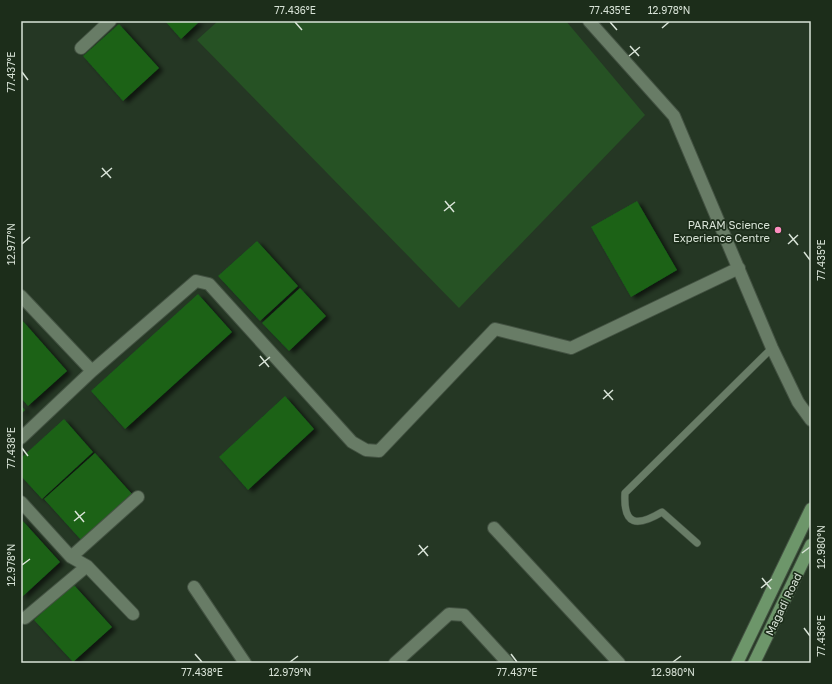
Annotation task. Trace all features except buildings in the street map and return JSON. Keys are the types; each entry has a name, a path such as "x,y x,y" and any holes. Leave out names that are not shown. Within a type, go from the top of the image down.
{"main road":[{"name":"Magadi Road","path":"737,663 811,509"},
{"name":"Magadi Road","path":"754,663 811,545"}],"street":[{"path":"82,48 110,21"},
{"path":"589,21 674,116 772,348 798,402 811,420"},
{"path":"21,438 92,371 196,281 210,284 352,442 366,450 379,451 495,329 572,348 739,268"},
{"path":"21,296 92,371"},
{"path":"71,557 138,497"},
{"path":"21,502 71,557 87,566 133,614"},
{"path":"494,528 613,660"},
{"path":"26,618 87,566"},
{"path":"194,587 245,663"},
{"path":"395,663 449,614 464,615 508,663"}],"lane":[{"path":"697,543 662,512 641,522 632,521 626,514 624,505 625,493 772,348"}],"green space":[{"path":"218,21 566,21 645,115 459,308 197,40"}],"place":[{"name":"PARAM Science Experience Centre","path":"778,230"}]}
